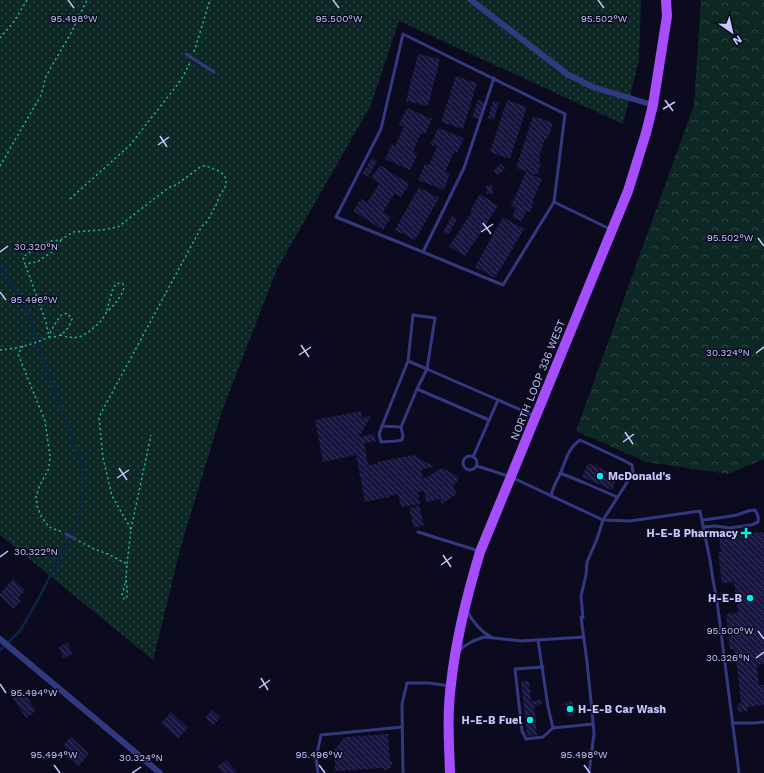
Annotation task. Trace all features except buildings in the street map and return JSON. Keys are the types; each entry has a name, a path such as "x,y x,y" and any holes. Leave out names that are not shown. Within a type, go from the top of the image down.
{"main road":[{"name":"NORTH LOOP 336 WEST","path":"450,773 450,686 458,633 465,604 480,552 628,191 653,105 667,16 666,0"}],"street":[{"path":"471,0 567,74 593,87 653,105"},
{"path":"0,639 160,773"}],"lane":[{"path":"403,34 565,114 554,202 503,285 336,217 381,129 403,34"},
{"path":"186,54 214,72"},
{"path":"423,252 464,168 494,78"},
{"path":"554,202 613,230"},
{"path":"413,315 435,318 427,369 400,427 403,436 402,440 396,442 381,442 379,434 408,361 413,315"},
{"path":"408,361 536,416"},
{"path":"417,389 489,420"},
{"path":"473,457 498,400"},
{"path":"382,426 400,427"},
{"path":"551,496 554,485 567,456 574,444 580,440 632,465 633,471 603,520 587,562 586,575 581,596 583,618 581,617 589,675 594,734 589,773"},
{"path":"467,457 473,457 477,461 476,466 472,470 467,470 463,466 463,461 467,457"},
{"path":"476,466 511,477 603,520 630,522 700,511 717,600 739,773"},
{"path":"560,474 617,497"},
{"path":"702,520 740,514 749,510 755,510 758,518 758,522 751,525 729,528 722,526 703,527"},
{"path":"418,532 480,552"},
{"path":"66,534 75,539"},
{"path":"465,604 467,612 476,624 485,633 493,638"},
{"path":"454,657 463,647 484,637 521,641 584,637"},
{"path":"538,640 548,706 553,728"},
{"path":"542,667 515,669 522,731 526,739 542,737 553,728 593,724"},
{"path":"403,773 402,704 407,683 429,683 450,686"},
{"path":"732,723 764,722"},
{"path":"318,773 316,758 321,735 402,727"}],"path":[{"path":"0,38 13,23 27,0"},
{"path":"0,166 38,102 46,76 71,33 87,0"},
{"path":"70,199 130,145 181,80 192,58 210,0"},
{"path":"48,338 46,322 23,257 40,245 50,241 61,240 73,232 102,230 118,227 168,188 176,185 203,166 219,171 225,177 225,188 206,223 202,226 99,417 103,458 112,496 132,528"},
{"path":"25,264 37,262 52,252 57,248 61,240"},
{"path":"60,335 68,338 75,338 87,333 101,321 121,296 124,288 123,284 117,283 113,288 106,313"},
{"path":"0,350 23,346 60,335 66,330 72,318 67,313 60,316 48,338"},
{"path":"23,346 18,354 45,420 50,456 49,468 36,496 37,506 41,516 49,527 66,534"},
{"path":"126,580 122,595 124,599 128,597 126,577 132,528 151,435"},
{"path":"75,539 94,550 108,554 127,564"}],"green space":[{"path":"0,0 641,0 639,60 623,124 399,21 371,105 277,269 222,411 181,546 153,660 0,535"},
{"path":"701,0 764,0 764,459 728,474 646,462 576,431 694,105"}],"waterway":[{"path":"0,266 26,307 43,361 81,461 85,488 76,524 39,598 20,631 0,650"}],"place":[{"name":"McDonald's","path":"600,476"},
{"name":"H-E-B Pharmacy","path":"746,533"},
{"name":"H-E-B","path":"750,598"},
{"name":"H-E-B Car Wash","path":"570,709"},
{"name":"H-E-B Fuel","path":"530,720"}]}
